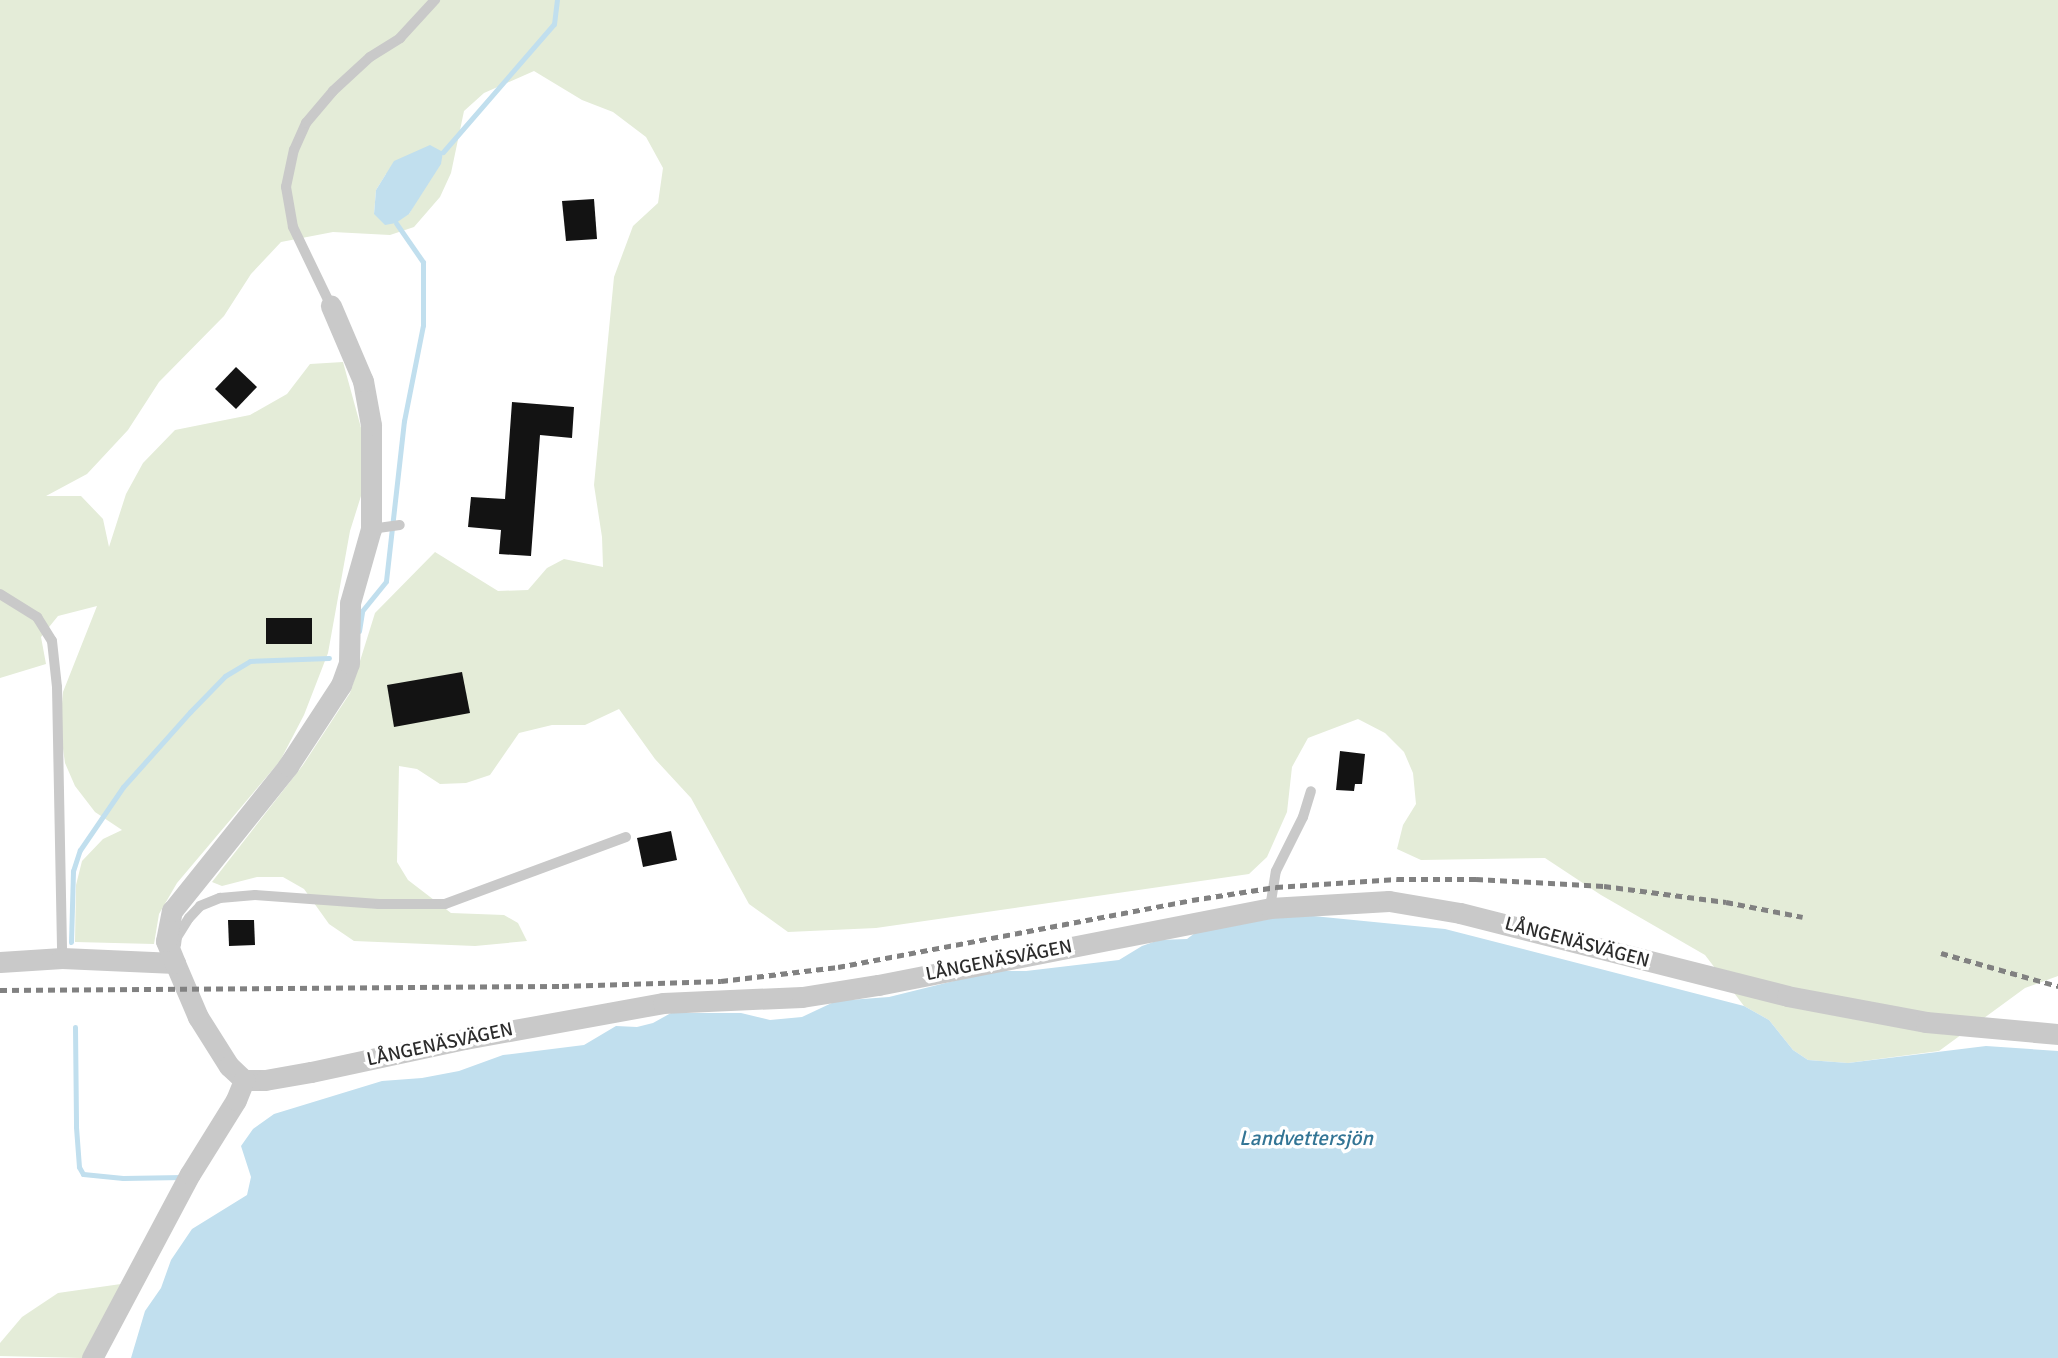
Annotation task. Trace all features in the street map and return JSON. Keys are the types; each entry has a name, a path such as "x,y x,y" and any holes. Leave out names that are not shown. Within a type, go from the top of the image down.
{"street":[{"path":"92,1358 190,1174 236,1100 244,1080 229,1066 198,1017 166,941 172,911 288,766 341,685 349,663 350,603 379,527 371,425 363,381 331,306"},
{"name":"LÅNGENÄSVÄGEN","path":"244,1080 265,1080 311,1072 479,1036 663,1003 802,997 878,985 1270,908 1389,901 1423,905 1787,996 1926,1022 2058,1034"},
{"path":"0,962 62,958 175,963"}],"lane":[{"path":"331,306 293,226 286,187 294,150 306,123 332,91 370,57 400,38 435,0"},
{"path":"379,527 400,525"},
{"path":"0,594 37,617 46,627 55,653 62,958"},
{"path":"1270,908 1276,871 1303,817 1311,791"},
{"path":"175,963 177,937 189,918 200,906 220,898 255,895 379,904 445,904 626,838"}],"green space":[{"path":"0,0 2058,0 2058,976 2025,988 1939,1051 1848,1063 1808,1060 1793,1050 1769,1020 1744,1006 1705,955 1601,895 1545,858 1421,860 1397,849 1403,825 1416,804 1413,773 1404,752 1385,733 1358,719 1308,738 1292,767 1287,812 1267,857 1249,874 876,928 788,932 749,904 691,798 655,759 619,709 585,725 552,725 519,733 490,775 466,783 440,784 417,769 399,766 397,862 408,880 451,913 504,915 518,923 527,941 475,946 354,941 329,924 304,889 283,877 257,877 222,886 212,882 303,765 350,693 375,613 435,552 498,591 528,590 547,568 564,559 603,567 602,537 594,485 614,277 633,226 658,203 663,168 646,137 613,112 582,100 534,71 484,93 464,111 451,173 440,197 414,227 390,235 333,232 281,242 251,274 224,316 159,382 128,430 87,474 46,496 81,496 103,519 109,547 126,494 143,463 175,430 250,415 287,394 310,364 343,362 363,435 361,496 350,531 328,653 304,715 280,761 177,883 159,914 154,944 75,942 76,885 82,861 103,839 122,830 95,812 75,786 65,763 60,727 63,692 97,606 58,616 41,637 46,664 0,678","holes":["386,174 419,196 409,214 374,214 376,190"]},
{"path":"121,1284 82,1358 0,1356 0,1343 22,1317 58,1293"}],"water":[{"path":"430,145 443,152 441,164 409,214 396,223 385,225 374,214 376,190 394,161"},
{"name":"Landvettersjön","path":"1313,916 1445,929 1744,1006 1769,1020 1793,1050 1808,1060 1848,1063 1986,1046 2058,1051 2058,1358 131,1358 145,1311 161,1288 171,1260 192,1229 247,1195 251,1177 241,1146 253,1129 274,1114 382,1081 422,1078 459,1071 503,1055 584,1045 616,1026 637,1027 653,1023 671,1013 741,1013 770,1020 802,1017 836,1001 889,997 994,971 1026,971 1119,960 1142,946 1159,940 1187,939 1199,930 1276,917"}],"building":[{"path":"594,199 597,239 566,241 562,201"},
{"path":"236,367 257,387 236,409 215,389"},
{"path":"512,402 574,407 572,438 540,435 531,556 499,554 501,530 468,527 471,497 505,499"},
{"path":"266,618 312,618 312,644 266,644"},
{"path":"462,672 470,713 394,727 387,685"},
{"path":"1340,751 1365,754 1362,784 1355,784 1354,791 1336,790"},
{"path":"671,831 677,860 643,867 637,838"},
{"path":"228,920 254,920 255,945 229,946"}],"waterway":[{"path":"443,152 554,24 557,0"},
{"path":"359,631 362,611 386,581 404,421 423,325 423,262 396,223"},
{"path":"71,942 73,871 80,850 123,787 190,712 225,676 250,661 329,658"},
{"path":"75,1027 76,1127 79,1167 83,1174 123,1178 183,1177"}],"railway":[{"path":"0,990 562,986 721,981 838,967 1192,900 1276,887 1397,879 1476,879 1604,886 1726,902 1803,917"},
{"path":"1941,953 2058,986"}]}
